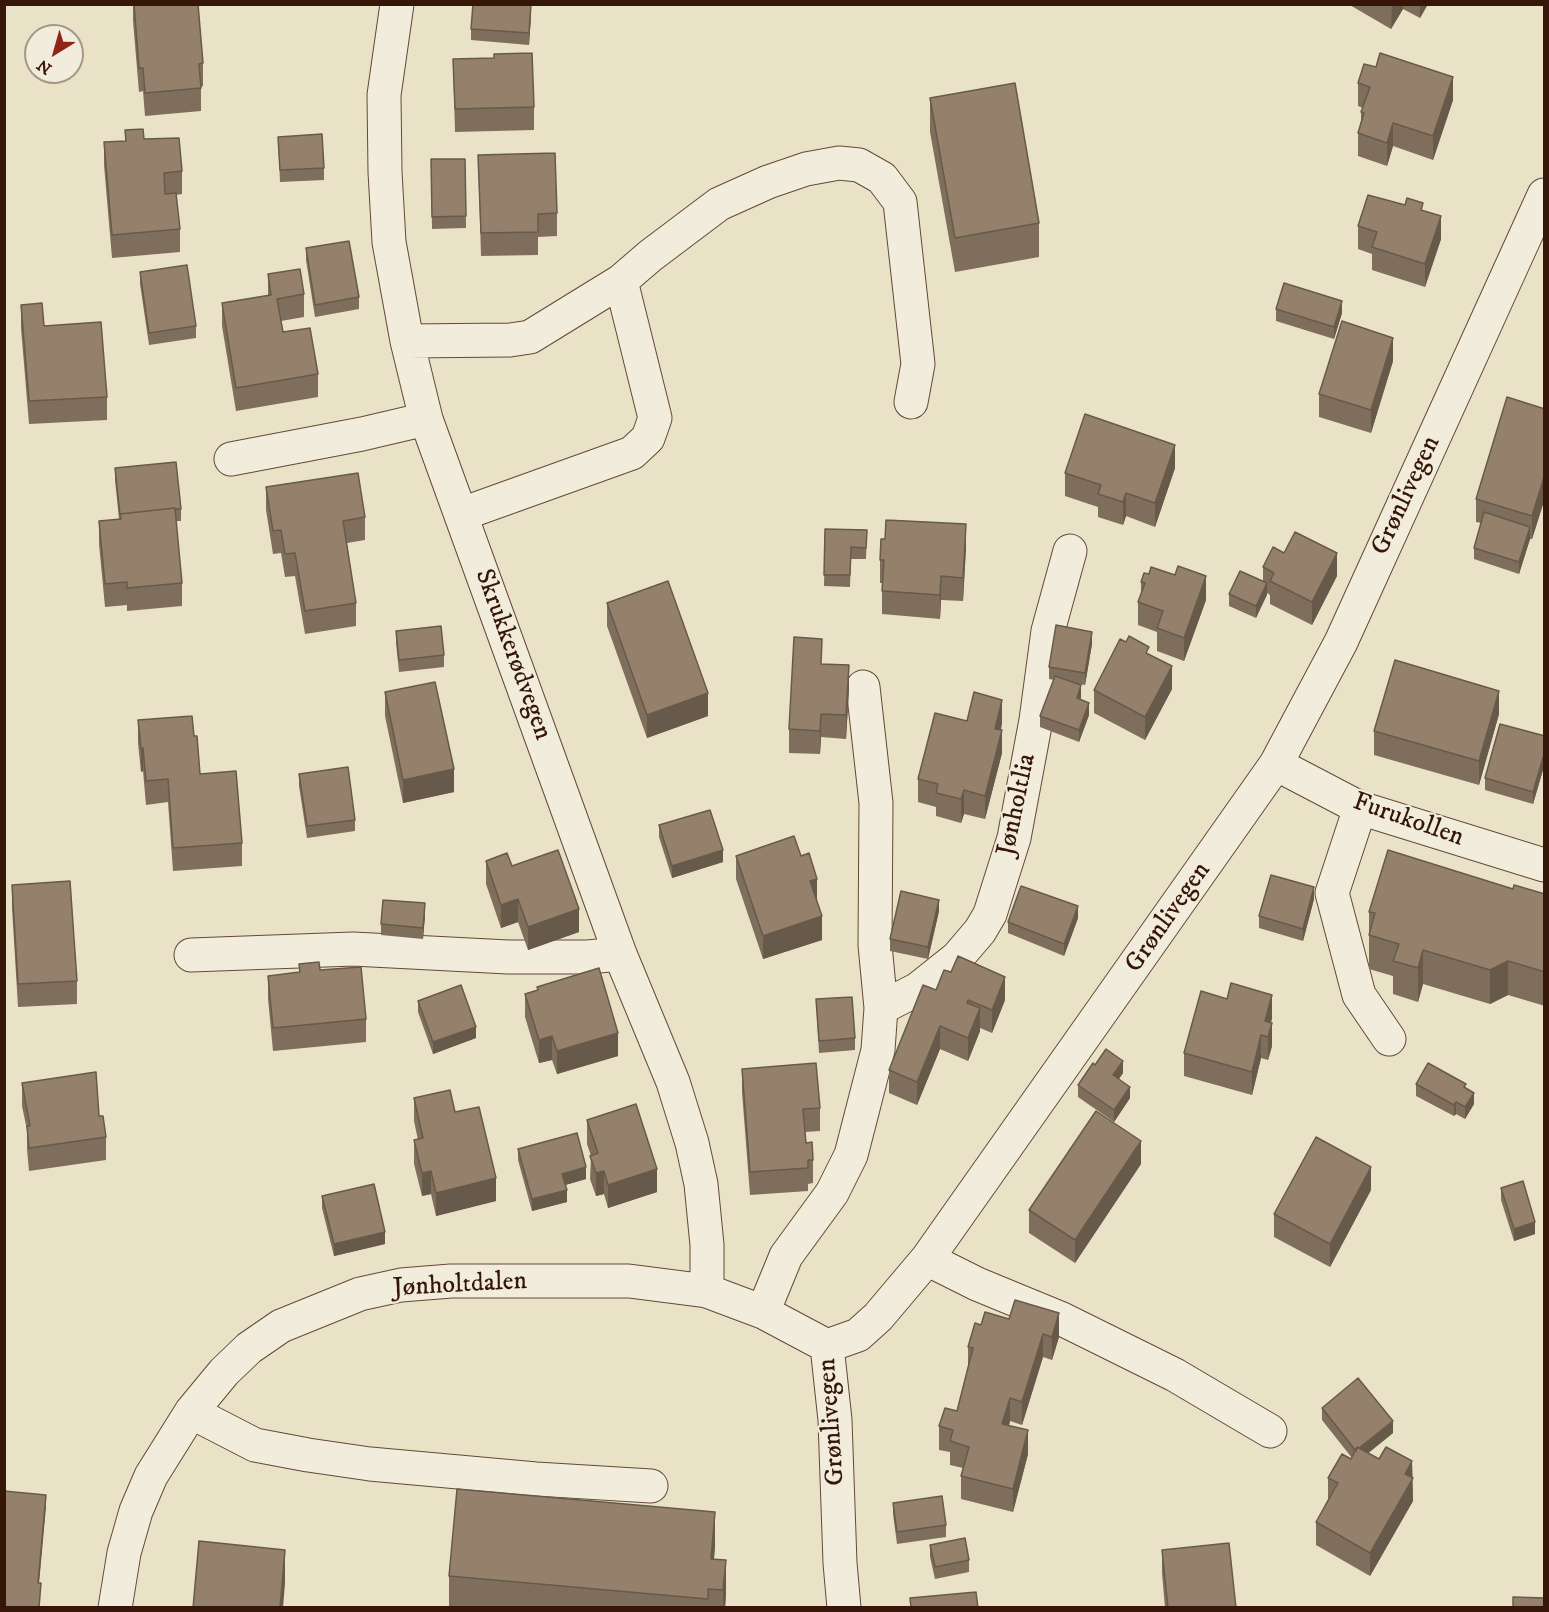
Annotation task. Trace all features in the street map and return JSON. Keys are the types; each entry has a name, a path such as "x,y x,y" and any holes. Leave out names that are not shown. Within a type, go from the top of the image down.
{"street":[{"name":"Skrukkerødvegen","path":"397,4 384,95 385,172 389,242 407,341 426,419 620,954 673,1082 692,1143 701,1184 707,1245 707,1291"},
{"path":"407,341 510,340 530,337 621,281 650,256 720,204 768,182 806,169 839,163 859,165 882,178 900,202 918,364 910,402"},
{"name":"Grønlivegen","path":"844,1608 840,1563 835,1420 827,1346 858,1335 878,1317 927,1260 1276,764 1341,642 1545,195"},
{"path":"462,514 632,453 648,438 655,418 621,281"},
{"path":"231,459 362,434 426,419"},
{"name":"Jønholtlia","path":"881,1008 918,989 957,958 980,932 990,914 1014,838 1036,720 1048,631 1070,551"},
{"path":"763,1312 786,1256 832,1193 851,1155 878,1050 881,1008 875,945 876,803 863,687"},
{"name":"Furukollen","path":"1276,764 1360,808 1545,865"},
{"path":"1360,808 1332,893 1359,994 1389,1039"},
{"path":"191,955 353,949 508,957 588,957 620,954"},
{"path":"927,1260 977,1284 1062,1319 1175,1375 1270,1431"},
{"name":"Jønholtdalen","path":"115,1608 124,1553 136,1511 151,1476 191,1412 224,1372 249,1348 281,1326 360,1294 401,1285 452,1281 628,1281 707,1291 763,1312 827,1346"},
{"path":"191,1412 255,1445 308,1455 370,1464 489,1475 651,1486"}],"building":[{"path":"134,4 198,4 203,63 199,64 201,88 145,93 143,68 139,68"},
{"path":"473,4 531,4 529,33 471,29"},
{"path":"532,53 534,107 455,109 453,59 494,58 494,54"},
{"path":"1380,53 1453,77 1433,136 1393,123 1387,143 1358,133 1364,113 1361,112 1370,87 1358,83 1364,64 1376,67"},
{"path":"1015,83 1039,223 955,238 930,98"},
{"path":"143,129 144,139 179,138 182,171 164,173 165,194 176,193 180,229 112,235 104,142 126,141 125,130"},
{"path":"322,134 324,168 280,170 278,137"},
{"path":"555,153 557,213 538,214 538,232 481,233 478,155"},
{"path":"431,159 465,159 466,216 432,217"},
{"path":"1368,195 1405,205 1407,198 1423,203 1421,210 1441,216 1425,264 1372,247 1377,232 1358,226"},
{"path":"349,241 359,297 315,305 306,248"},
{"path":"187,265 196,326 149,333 140,272"},
{"path":"300,269 304,294 277,299 283,332 310,328 318,374 236,388 222,303 271,295 268,274"},
{"path":"1284,283 1342,301 1334,327 1276,309"},
{"path":"42,303 44,326 101,322 107,397 29,401 21,305"},
{"path":"1342,321 1393,338 1371,410 1319,394"},
{"path":"1507,397 1545,409 1545,474 1532,516 1476,499"},
{"path":"1085,414 1175,445 1155,503 1126,493 1123,502 1098,494 1101,485 1065,473"},
{"path":"176,462 181,509 120,515 115,468"},
{"path":"358,473 365,517 343,521 356,603 305,611 295,553 285,554 281,530 273,531 266,487"},
{"path":"175,508 182,583 127,588 127,582 105,584 99,521 121,519 120,514"},
{"path":"1484,512 1530,527 1519,562 1474,548"},
{"path":"886,520 966,524 963,578 941,576 940,595 882,591 884,560 880,560 881,539 885,539"},
{"path":"825,529 867,530 866,548 851,547 850,575 824,575"},
{"path":"1295,532 1337,553 1312,602 1270,581 1274,573 1263,567 1273,547 1284,553"},
{"path":"1178,566 1206,576 1184,638 1157,628 1163,611 1138,602 1145,583 1141,582 1144,573 1149,574 1151,567 1175,575"},
{"path":"1240,571 1267,583 1256,606 1229,594"},
{"path":"668,581 708,693 647,715 607,603"},
{"path":"1056,625 1092,632 1085,673 1049,667"},
{"path":"441,626 444,655 399,660 396,631"},
{"path":"1129,636 1149,647 1146,653 1172,666 1145,717 1094,690 1120,639 1126,642"},
{"path":"794,637 822,639 821,664 849,665 846,715 821,714 820,731 789,729"},
{"path":"1395,660 1499,691 1479,761 1374,731"},
{"path":"1055,676 1081,685 1077,698 1089,703 1079,730 1040,716"},
{"path":"435,682 454,769 403,780 385,692"},
{"path":"974,692 1002,700 995,729 1002,730 985,796 964,790 961,799 936,793 938,784 918,779 935,713 967,721"},
{"path":"192,716 194,736 197,736 200,774 236,771 242,843 173,848 168,779 146,781 138,720"},
{"path":"1500,724 1545,736 1545,751 1533,792 1485,778"},
{"path":"348,767 355,820 307,826 299,774"},
{"path":"710,810 723,850 672,866 659,825"},
{"path":"794,836 801,856 809,853 817,879 810,881 822,916 763,936 736,856"},
{"path":"558,850 579,909 528,927 518,899 501,905 486,861 507,853 512,866"},
{"path":"1388,850 1513,889 1514,885 1545,894 1545,972 1508,961 1490,970 1423,950 1418,968 1393,961 1399,944 1369,935 1375,913 1369,912"},
{"path":"1271,875 1314,887 1303,929 1259,916"},
{"path":"70,881 77,981 18,984 12,885"},
{"path":"1021,886 1078,906 1064,944 1008,922"},
{"path":"901,891 939,900 928,947 890,939"},
{"path":"383,900 425,903 423,928 381,924"},
{"path":"958,956 1005,977 992,1010 968,1000 967,1003 980,1008 968,1038 940,1026 917,1082 889,1070 923,985 936,990 944,970 951,972"},
{"path":"319,962 320,970 361,967 366,1019 273,1028 268,976 300,972 299,964"},
{"path":"599,968 618,1033 557,1051 552,1036 539,1040 525,994 538,990 537,987"},
{"path":"1231,983 1272,995 1265,1021 1272,1023 1268,1037 1261,1035 1252,1072 1184,1053 1201,991 1227,999"},
{"path":"461,985 476,1027 433,1042 418,1001"},
{"path":"852,997 855,1038 819,1041 816,999"},
{"path":"1106,1049 1123,1061 1113,1075 1130,1087 1114,1110 1078,1085"},
{"path":"816,1063 820,1108 803,1109 806,1143 812,1142 813,1160 808,1160 808,1168 750,1172 742,1069"},
{"path":"1428,1063 1466,1084 1464,1087 1474,1093 1465,1107 1456,1102 1454,1105 1416,1084"},
{"path":"96,1072 99,1116 103,1116 106,1137 29,1148 27,1126 30,1126 22,1083"},
{"path":"450,1090 455,1112 479,1107 496,1178 436,1193 431,1171 422,1173 414,1140 423,1138 414,1098"},
{"path":"636,1104 657,1169 608,1185 604,1171 596,1173 590,1156 598,1153 587,1120"},
{"path":"1096,1111 1141,1141 1075,1240 1029,1210"},
{"path":"577,1133 586,1167 562,1174 567,1190 532,1199 518,1149"},
{"path":"1316,1137 1371,1167 1330,1244 1274,1214"},
{"path":"1523,1181 1535,1222 1514,1229 1501,1188"},
{"path":"374,1184 385,1232 334,1244 322,1196"},
{"path":"1015,1300 1059,1313 1052,1337 1043,1334 1022,1402 1010,1398 1002,1424 1028,1430 1013,1489 961,1476 969,1447 950,1441 953,1430 939,1426 945,1408 957,1411 973,1348 968,1347 975,1323 981,1325 985,1312 1009,1319"},
{"path":"1358,1378 1393,1421 1359,1448 1357,1447 1356,1451 1322,1408"},
{"path":"1357,1447 1379,1459 1386,1447 1412,1461 1405,1474 1413,1478 1370,1553 1316,1522 1338,1483 1328,1478 1342,1454 1351,1459"},
{"path":"457,1489 715,1512 711,1559 726,1560 723,1590 708,1589 708,1599 449,1576"},
{"path":"4,1491 46,1495 38,1583 41,1583 39,1608 4,1608"},
{"path":"942,1496 946,1525 897,1532 893,1503"},
{"path":"965,1538 969,1560 935,1567 930,1545"},
{"path":"199,1541 285,1550 280,1608 193,1608"},
{"path":"1229,1543 1236,1608 1168,1608 1162,1550"},
{"path":"976,1592 978,1608 911,1608 910,1598"},
{"path":"1513,1597 1545,1598 1545,1608 1513,1608"}]}
